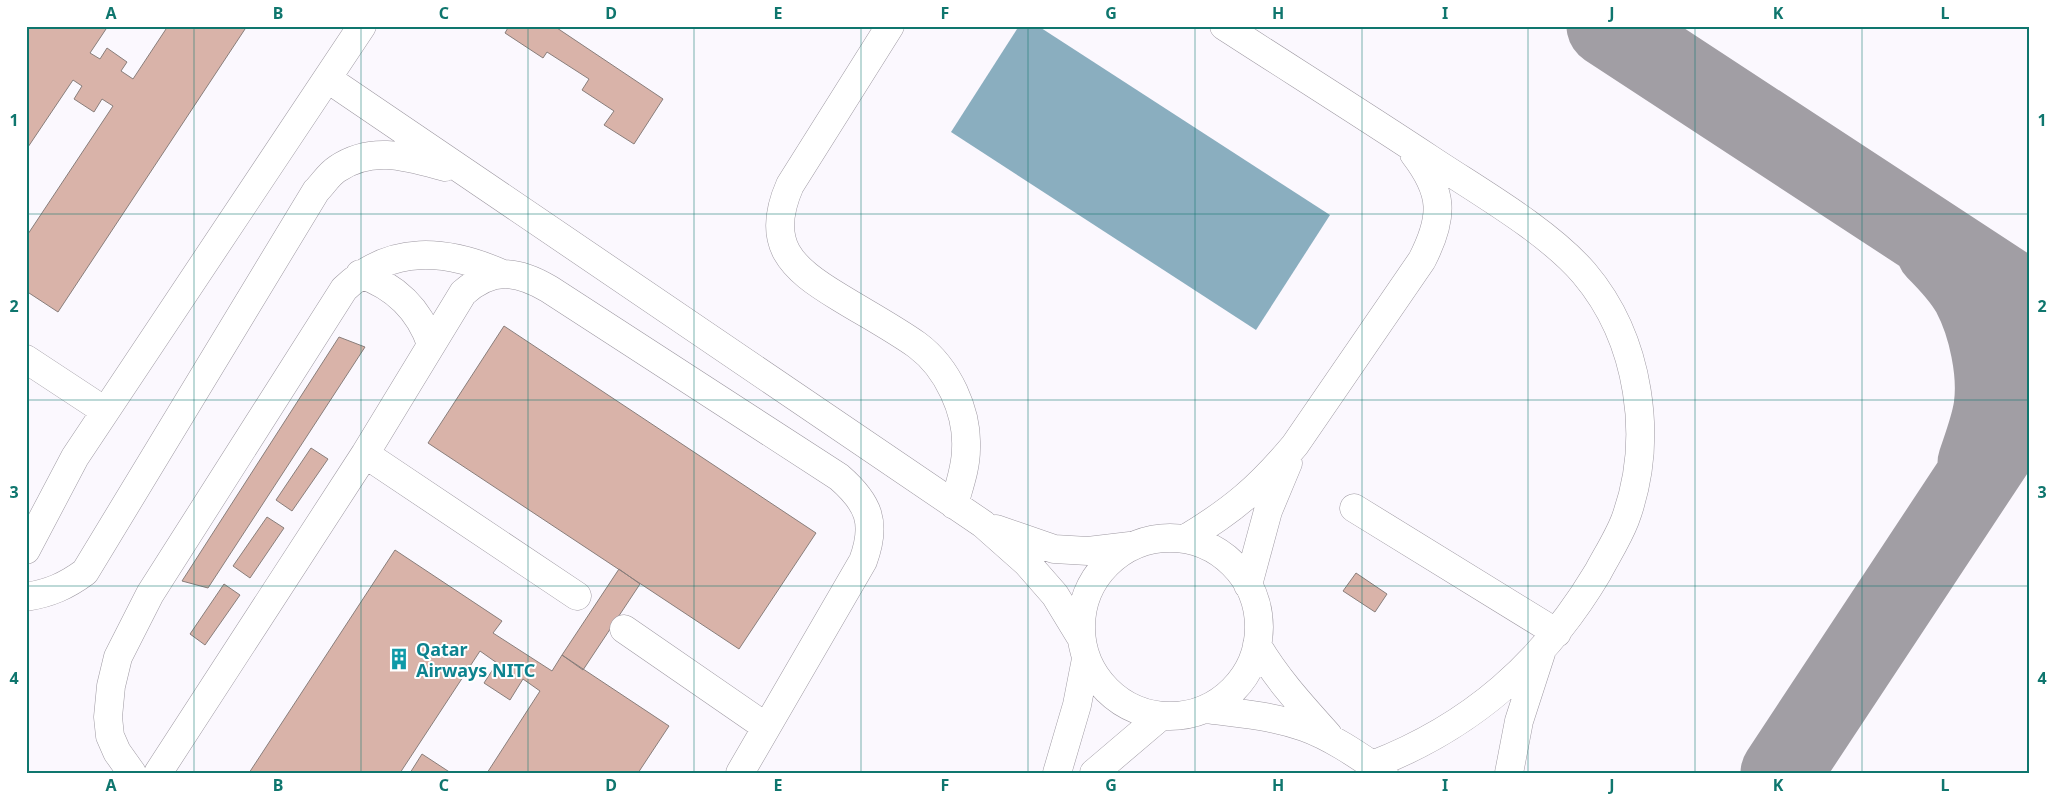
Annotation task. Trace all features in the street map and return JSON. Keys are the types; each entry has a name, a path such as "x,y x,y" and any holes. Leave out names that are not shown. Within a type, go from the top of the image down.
{"lane":[{"path":"26,550 66,473 105,411 362,26"},
{"path":"890,26 790,185 782,204 779,226 784,247 795,266 811,280 919,346 939,367 954,392 964,420 966,448 963,475 954,505"},
{"path":"1224,26 1402,140 1541,234 1584,273 1616,322 1635,378 1640,436 1633,493 1624,520 1608,554 1550,641 1519,721 1509,773"},
{"path":"328,79 983,524 1027,562 1055,595 1083,647 1098,680 1115,698 1136,711 1161,716 1184,716 1206,709 1224,699 1239,684 1251,666 1257,645 1259,625 1256,604 1248,585 1232,563 1211,548 1185,539 1159,538 1133,545 1088,551 1054,549 983,524"},
{"path":"1185,539 1219,519 1249,496 1295,445 1422,260 1433,240 1439,217 1438,202 1433,182 1402,140"},
{"path":"26,597 50,592 70,584 85,572 316,191 336,169 356,159 372,155 397,154 466,173"},
{"path":"132,773 117,752 110,736 108,717 111,686 118,657 155,586 336,299 360,274 381,263 414,255 467,259 503,274"},
{"path":"360,274 387,286 409,304 426,328 431,344"},
{"path":"158,773 365,454 463,293 474,283 488,276 503,274 519,275 549,289 839,477 859,497 865,506 869,517 870,538 863,561 740,773"},
{"path":"26,359 105,411"},
{"path":"1248,585 1268,511 1295,445"},
{"path":"365,454 577,596"},
{"path":"1354,508 1550,641"},
{"path":"1057,773 1075,714 1083,647 1082,608 1092,582 1110,560 1133,545"},
{"path":"624,629 766,727"},
{"path":"1206,709 1273,719 1305,727 1334,741 1378,769 1468,716 1550,641"},
{"path":"1257,645 1273,672 1292,696 1334,741"},
{"path":"1094,773 1161,716"}],"water":[{"path":"1019,26 1038,26 1330,215 1256,330 951,132"}],"building":[{"path":"26,26 108,26 90,53 100,59 107,48 127,62 121,71 133,79 168,26 247,26 58,312 26,291 26,237 113,106 102,99 94,112 74,99 82,86 73,80 26,150"},
{"path":"509,26 554,26 663,99 634,144 604,125 614,111 582,90 589,79 547,52 543,58 505,33"},
{"path":"504,326 816,533 739,649 428,443"},
{"path":"339,337 365,347 208,588 182,581"},
{"path":"311,448 328,459 292,511 276,500"},
{"path":"267,517 284,528 250,578 233,566"},
{"name":"Qatar Airways NITC","path":"395,550 502,621 493,633 552,671 562,655 669,726 638,773 487,773 540,691 523,679 510,700 484,683 497,663 480,651 400,773 249,773"},
{"path":"619,569 640,584 583,670 562,655"},
{"path":"1356,573 1387,594 1375,612 1343,591"},
{"path":"224,584 240,595 205,645 190,634"},
{"path":"422,754 451,773 410,773"}],"taxiway":[{"path":"1607,26 2030,303"},
{"path":"1936,249 1951,264 1972,293 1988,334 1991,349 1995,380 1994,408 1978,463"},
{"path":"1781,773 2030,396"}],"place":[{"name":"Qatar Airways NITC","path":"399,659"}]}
